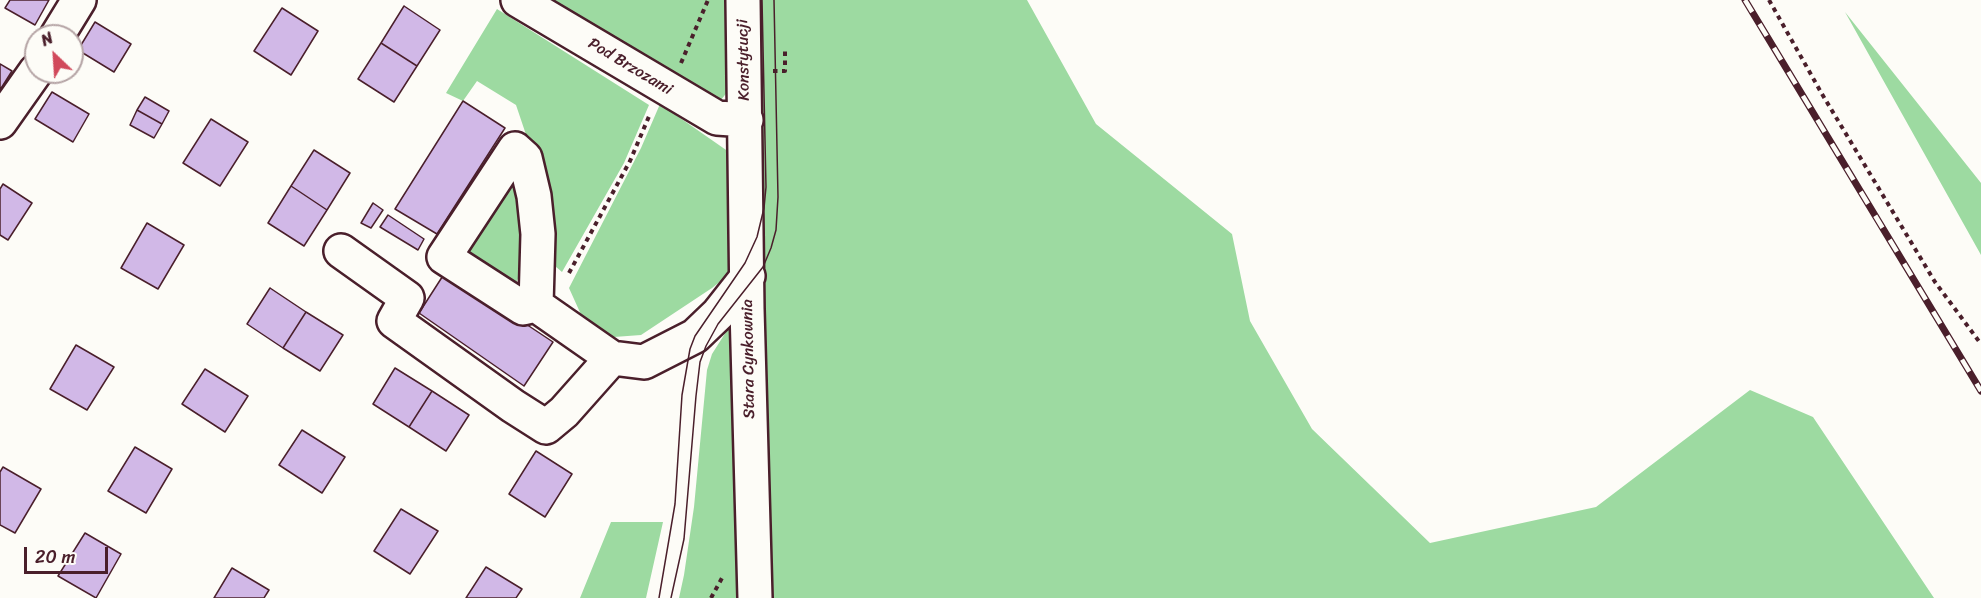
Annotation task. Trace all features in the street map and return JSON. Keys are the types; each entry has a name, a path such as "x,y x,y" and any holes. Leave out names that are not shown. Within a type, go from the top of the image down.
{"street":[{"path":"64,24 78,0"},
{"name":"Pod Brzozami","path":"518,0 717,118 746,120"},
{"name":"Konstytucji","path":"743,0 746,120"},
{"path":"0,122 27,84"},
{"name":"Stara Cynkownia","path":"746,120 747,276 755,598"},
{"path":"340,251 407,298 394,321 546,427 564,412 612,358"},
{"path":"539,307 612,358 644,362 695,336 718,315 747,276"}],"path":[{"path":"1769,0 1822,94 1935,282 1981,344"},
{"path":"539,307 567,276 630,161 662,86"},
{"path":"711,598 724,575"}],"green space":[{"path":"553,0 728,0 728,91 721,100 701,102 651,69 656,61"},
{"path":"761,0 1027,0 1096,124 1232,234 1250,321 1312,429 1430,543 1596,507 1750,390 1813,417 1934,598 770,598 761,317"},
{"path":"497,9 649,105 624,163 562,272 548,260 544,188 516,105 477,81 463,101 446,93"},
{"path":"1845,12 1981,183 1981,255"},
{"path":"660,104 729,152 731,273 641,335 614,337 583,319 569,288 641,148"},
{"path":"509,172 521,179 527,260 516,283 502,283 455,250"},
{"path":"731,324 738,598 679,598 694,507 707,370 712,354"},
{"path":"611,522 663,522 646,598 580,598"}],"building":[{"path":"10,0 49,0 36,24 5,8"},
{"path":"404,6 440,30 417,66 381,43"},
{"path":"282,8 318,31 291,75 254,51"},
{"path":"95,22 131,44 114,72 84,54 84,40"},
{"path":"381,43 417,66 394,102 358,79"},
{"path":"0,64 12,71 0,90"},
{"path":"52,92 89,114 73,142 35,119"},
{"path":"145,97 169,111 162,124 137,110"},
{"path":"463,101 505,128 437,234 395,209"},
{"path":"137,110 162,124 154,138 130,125"},
{"path":"211,119 248,142 220,186 183,163"},
{"path":"314,150 350,173 327,210 291,186"},
{"path":"3,184 32,203 8,240 0,235 0,189"},
{"path":"291,186 327,210 304,246 268,223"},
{"path":"373,203 383,210 371,228 361,223"},
{"path":"388,215 424,239 418,250 380,227"},
{"path":"147,223 184,245 158,289 121,268"},
{"path":"446,271 553,342 524,386 419,313"},
{"path":"270,288 306,312 283,348 247,324"},
{"path":"306,312 343,335 320,371 283,348"},
{"path":"76,345 114,367 87,410 50,389"},
{"path":"395,368 432,391 409,427 373,404"},
{"path":"205,369 248,396 225,432 182,404"},
{"path":"432,391 469,415 446,451 409,427"},
{"path":"302,430 345,457 322,493 279,465"},
{"path":"135,447 172,469 146,513 108,491"},
{"path":"536,451 572,474 545,517 509,494"},
{"path":"3,467 41,489 15,533 0,525 0,472"},
{"path":"401,509 438,531 410,574 374,551"},
{"path":"85,533 121,554 96,598 58,576"},
{"path":"486,567 522,589 516,598 466,598"},
{"path":"232,568 269,590 264,598 214,598"}],"tram line":[{"path":"659,598 675,504 682,395 690,349 695,336 745,263 757,237 764,208 766,187 762,0"},
{"path":"671,598 684,539 700,362 718,324 763,267 776,230 778,197 774,0"}],"railway":[{"path":"1745,0 1981,391"}]}
